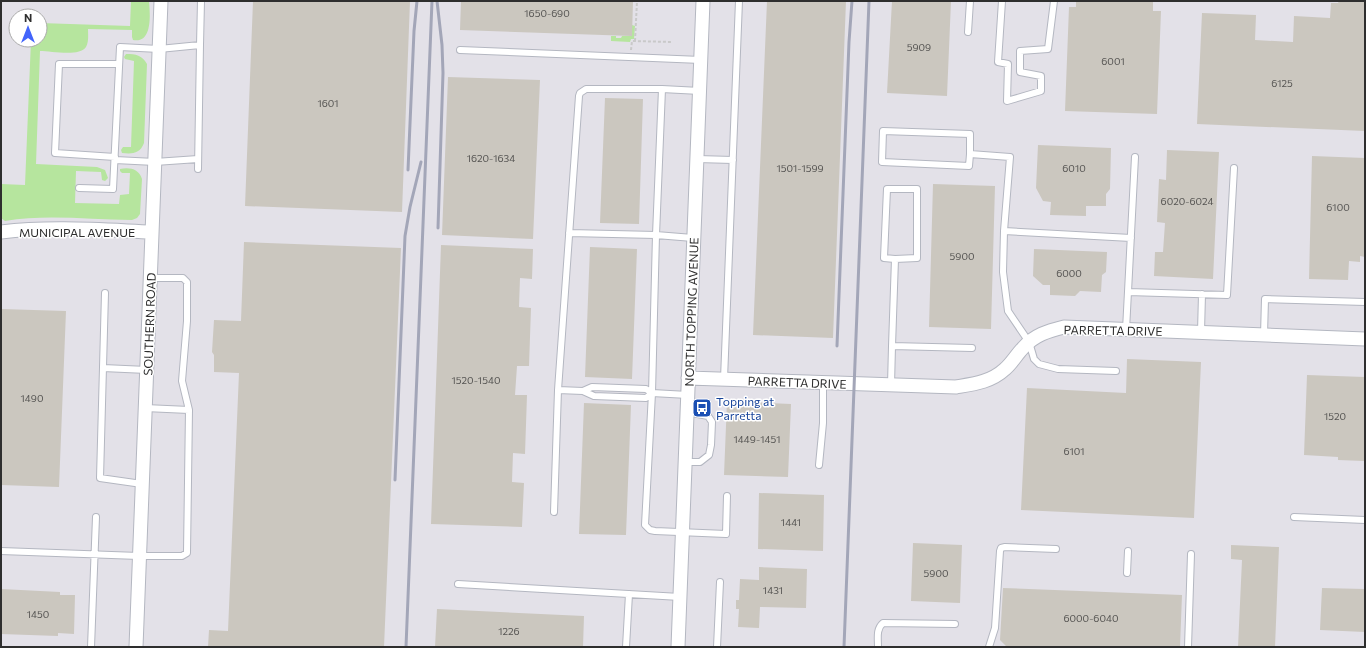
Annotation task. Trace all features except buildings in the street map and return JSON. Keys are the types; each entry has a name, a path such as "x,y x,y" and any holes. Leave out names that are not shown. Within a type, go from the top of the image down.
{"street":[{"name":"SOUTHERN ROAD","path":"136,647 161,1"},
{"name":"NORTH TOPPING AVENUE","path":"678,647 703,1"},
{"name":"MUNICIPAL AVENUE","path":"1,232 60,229 152,232"},
{"name":"PARRETTA DRIVE","path":"688,378 891,385 956,386 977,384 992,378 1006,369 1024,347 1036,336 1064,327 1365,338"},
{"path":"678,647 686,647"}],"lane":[{"path":"198,169 201,1"},
{"path":"724,379 739,1"},
{"path":"968,32 970,1"},
{"path":"1002,1 998,62 1008,64 1007,101 1041,91 1041,76 1020,72 1020,51 1048,49 1054,1"},
{"path":"79,188 113,189 120,47 159,48 200,45"},
{"path":"460,50 701,60"},
{"path":"119,64 59,64 55,153 155,162 198,159"},
{"path":"554,512 558,390 580,93 586,89 662,89 700,91"},
{"path":"662,89 652,393 645,525 650,530 655,531 726,534 727,496"},
{"path":"882,130 970,134 970,154 969,166 882,162 882,130"},
{"path":"970,154 1010,157 1004,231 1003,272 1008,311 1029,342 1034,359 1039,364 1058,370 1116,371"},
{"path":"1126,330 1135,157"},
{"path":"697,159 733,160"},
{"path":"1128,292 1227,295 1234,168"},
{"path":"887,190 917,190 916,258 895,259 884,258 887,190"},
{"path":"1004,231 1131,238"},
{"path":"569,233 656,235 693,238"},
{"path":"891,385 895,259"},
{"path":"1,551 139,556 182,556 186,553 189,410 182,381 187,282 183,278 150,278"},
{"path":"105,293 100,478 142,484"},
{"path":"1201,332 1202,294"},
{"path":"1264,335 1266,299 1365,302"},
{"path":"892,346 972,348"},
{"path":"103,368 147,370"},
{"path":"819,465 823,423 823,383"},
{"path":"583,391 592,387 600,387 646,389 652,393 688,395"},
{"path":"558,390 583,391 594,396 646,398 652,393"},
{"path":"145,408 189,410"},
{"path":"685,462 700,462 709,455 712,422 708,416 687,412"},
{"path":"90,647 96,517"},
{"path":"1294,517 1365,520"},
{"path":"989,647 995,628 1001,548 1056,549"},
{"path":"1128,551 1128,573"},
{"path":"1188,647 1191,554"},
{"path":"717,647 720,582"},
{"path":"458,584 680,597"},
{"path":"626,647 629,594"},
{"path":"878,647 878,630 884,623 955,624"}],"path":[{"path":"635,41 637,1"},
{"path":"631,57 632,40 671,42"}],"shaded area":[{"path":"1,1 1365,1 1365,647 1,647"}],"green space":[{"path":"131,1 149,1 149,26 147,33 139,40 133,40 132,30 88,29 88,43 83,50 72,53 40,51 36,164 97,167 105,170 108,178 105,181 102,180 101,172 76,171 75,203 119,204 120,195 129,194 130,173 122,173 120,169 127,168 134,170 139,173 142,179 140,214 137,218 132,220 37,218 5,221 1,218 1,184 25,185 31,48 48,48 48,23 130,26"},
{"path":"632,25 635,26 634,39 631,39 630,42 611,41 611,36 621,38 622,36 632,36"},
{"path":"126,54 138,56 147,64 144,143 138,151 122,153 121,150 123,147 131,147 134,61 125,59 124,57"}],"railway":[{"path":"408,170 414,31 417,1"},
{"path":"406,647 432,1"},
{"path":"437,1 442,45 443,73 438,228"},
{"path":"837,346 849,42 852,1"},
{"path":"844,647 869,1"},
{"path":"395,480 405,236 410,207 421,162"}],"place":[{"name":"Topping at Parretta","path":"702,408"}]}
